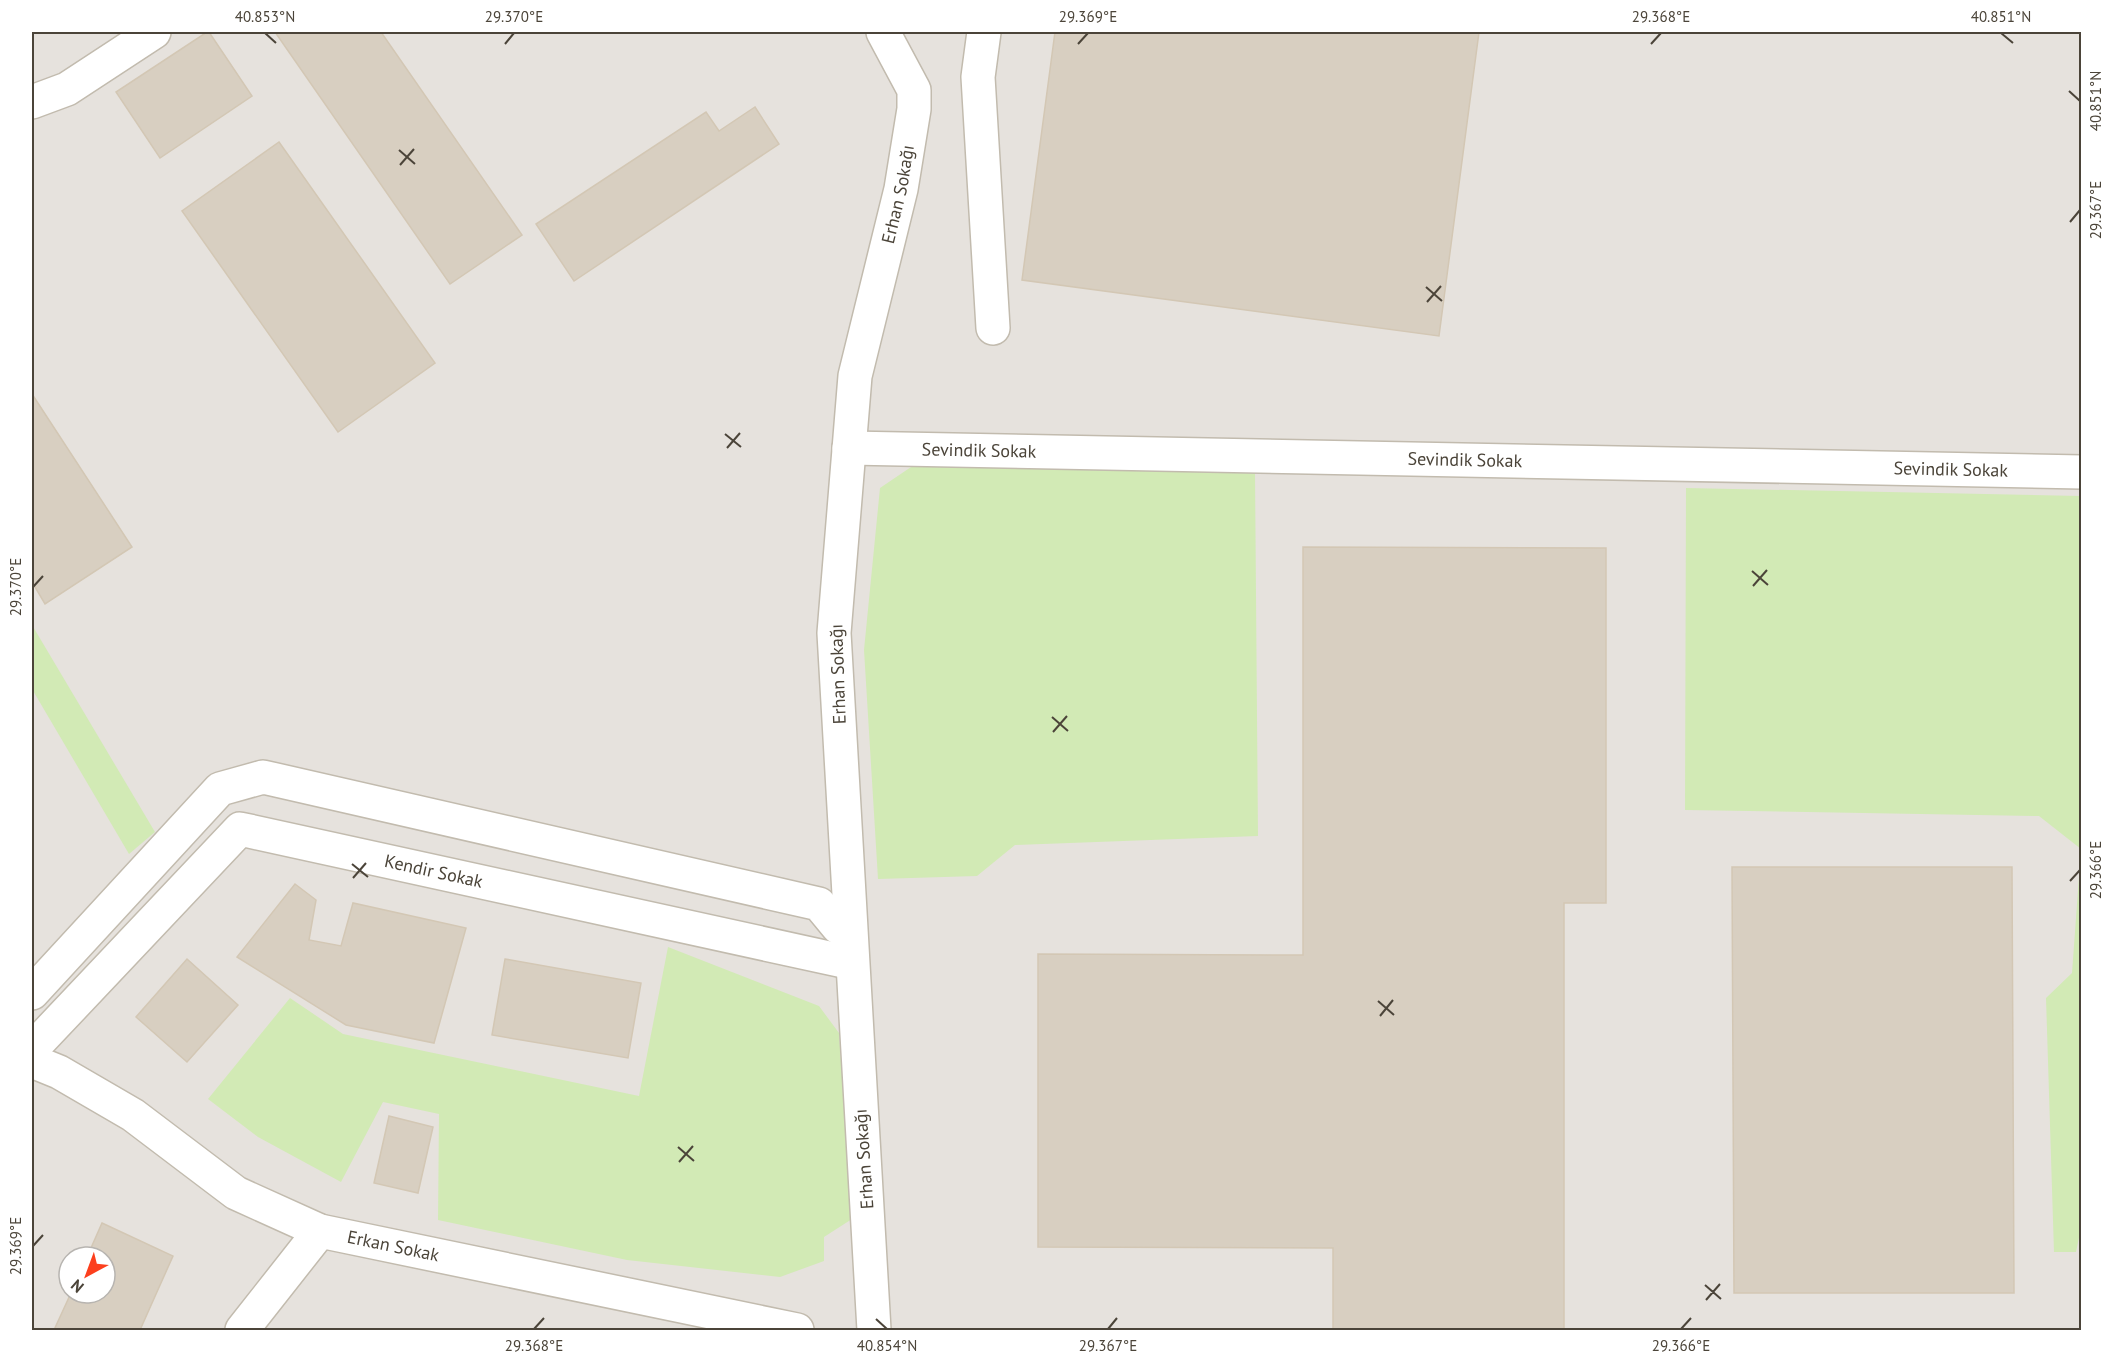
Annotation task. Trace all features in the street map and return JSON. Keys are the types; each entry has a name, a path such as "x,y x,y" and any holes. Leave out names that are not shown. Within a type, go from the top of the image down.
{"street":[{"path":"32,102 67,89 154,32"},
{"name":"Erhan Sokağı","path":"874,1330 834,633 855,376 901,189 914,109 914,90 883,32"},
{"path":"984,32 978,76 993,328"},
{"name":"Sevindik Sokak","path":"849,448 2082,472"},
{"path":"74,1002 39,985 220,789 262,777 819,904 838,927 850,924"},
{"name":"Kendir Sokak","path":"32,1049 240,829 852,963"},
{"name":"Erkan Sokak","path":"32,1061 59,1072 134,1115 236,1193 320,1231 797,1330"},
{"path":"242,1330 320,1231"}],"shaded area":[{"path":"32,32 2081,32 2081,1330 32,1330"}],"green space":[{"path":"914,465 1255,473 1258,836 1015,845 977,876 878,879 864,650 880,488"},
{"path":"1686,488 2081,496 2082,1223 2076,1252 2054,1252 2046,998 2072,973 2081,849 2039,816 1685,810"},
{"path":"32,625 155,832 129,854 32,689"},
{"path":"668,947 819,1006 839,1033 852,1219 824,1237 824,1261 780,1277 627,1260 438,1220 439,1114 383,1102 341,1182 258,1137 208,1099 290,998 343,1034 639,1096"}],"building":[{"path":"207,32 252,96 160,158 116,92"},
{"path":"275,32 381,32 522,235 450,284"},
{"path":"1055,32 1479,32 1439,336 1022,280"},
{"path":"755,107 779,144 574,281 536,224 706,112 719,131"},
{"path":"279,142 435,363 338,432 182,211"},
{"path":"32,394 132,547 45,604 32,582"},
{"path":"1303,547 1606,548 1606,903 1564,903 1564,1330 1333,1330 1333,1248 1038,1247 1038,954 1303,955"},
{"path":"1732,867 2012,867 2014,1293 1734,1293"},
{"path":"295,884 316,900 309,940 341,946 353,903 466,928 434,1043 346,1025 237,957"},
{"path":"187,959 238,1005 187,1062 136,1017"},
{"path":"505,959 641,983 628,1058 492,1035"},
{"path":"389,1116 433,1127 418,1193 374,1183"},
{"path":"102,1223 173,1256 140,1330 54,1330 65,1305 117,1305 117,1245 92,1245"}]}
